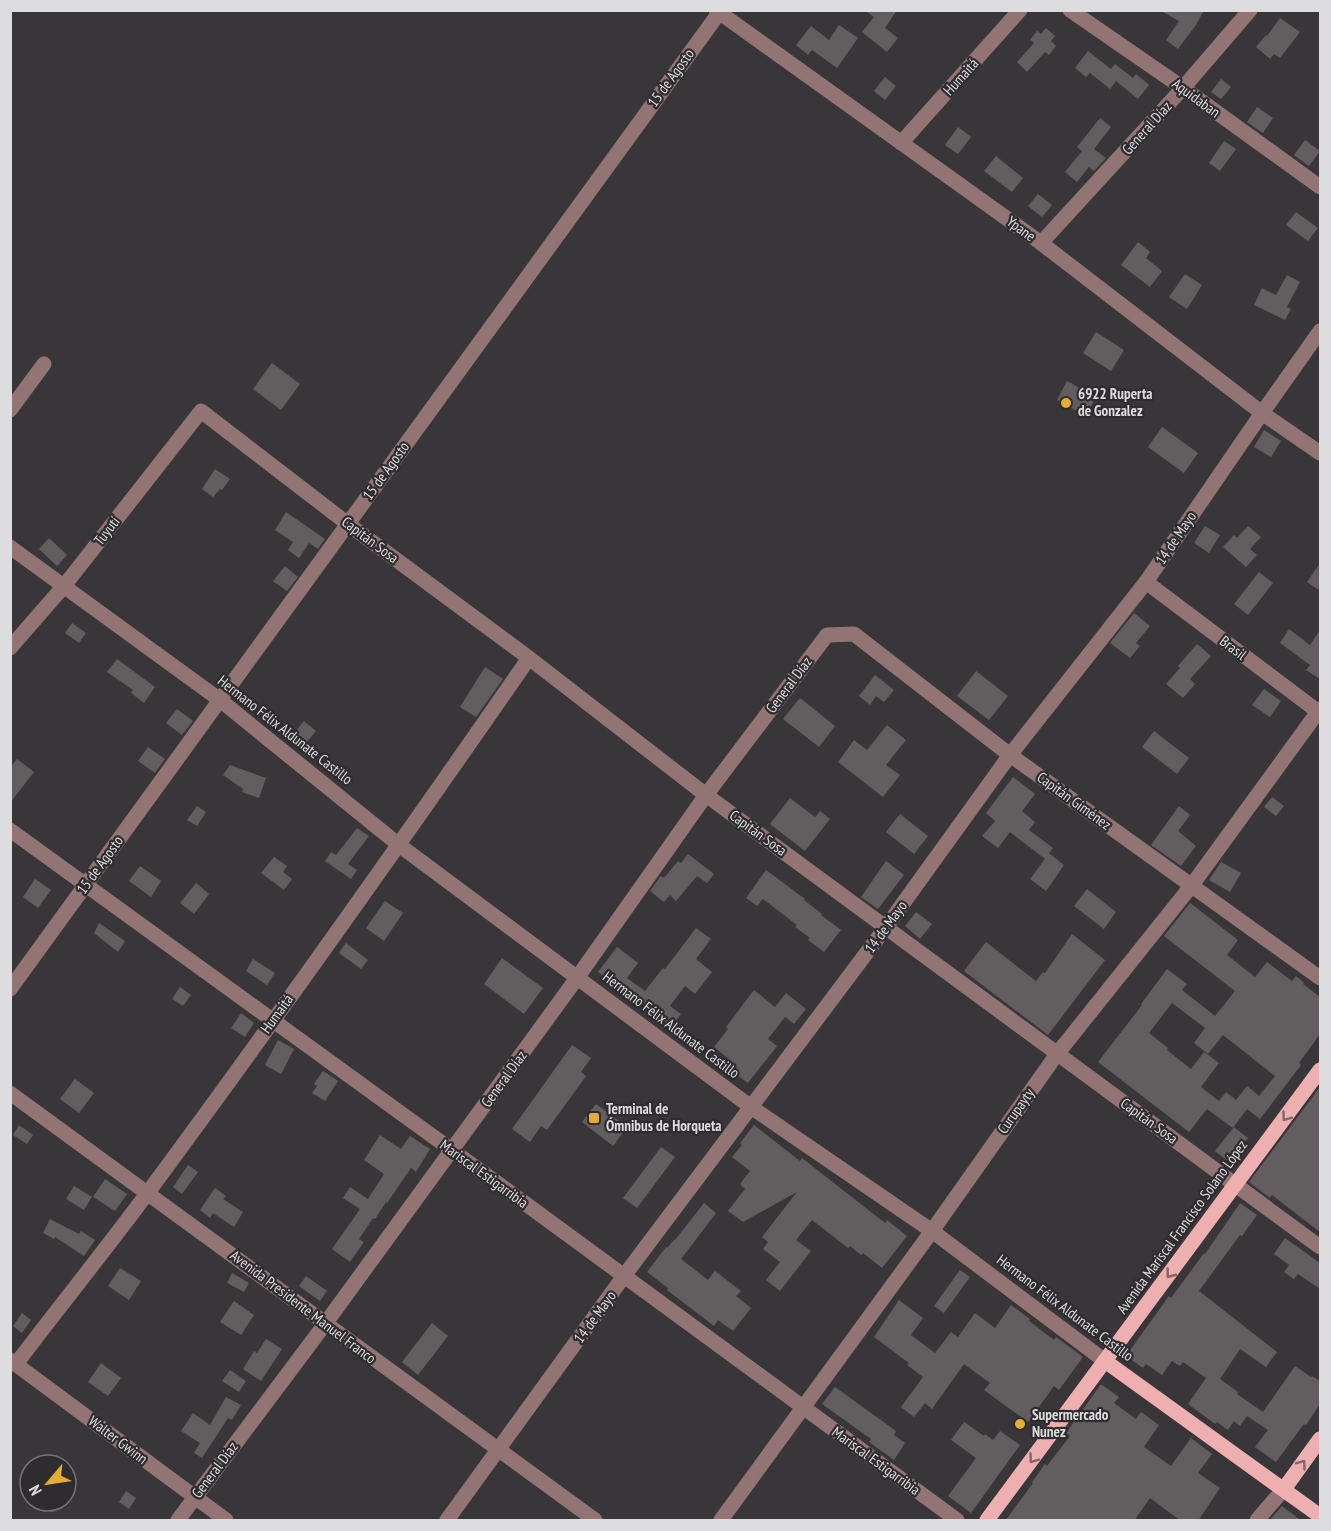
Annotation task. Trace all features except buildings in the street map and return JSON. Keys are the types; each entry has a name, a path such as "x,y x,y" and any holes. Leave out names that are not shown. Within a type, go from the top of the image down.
{"main road":[{"name":"Avenida Mariscal Francisco Solano López","path":"987,1521 1320,1070"},
{"name":"Hermano Félix Aldunate Castillo","path":"1105,1361 1320,1516"},
{"path":"1284,1489 1320,1439"}],"street":[{"name":"Humaitá","path":"901,143 1020,10"},
{"name":"Aquidaban","path":"1070,10 1320,187"},
{"name":"General Díaz","path":"1041,243 1183,88 1250,10"},
{"name":"Ypane","path":"718,11 1041,243 1262,413 1320,453"},
{"name":"15 de Agosto","path":"10,989 718,11"},
{"name":"14 de Mayo","path":"447,1521 624,1276 886,927 1010,755 1146,582 1320,331"},
{"path":"10,410 44,364"},
{"name":"Capitán Sosa","path":"201,411 348,524 529,658 706,795 1320,1246"},
{"name":"Tuyutí","path":"10,648 64,586 201,411"},
{"name":"Hermano Félix Aldunate Castillo","path":"10,547 220,700 399,845 577,978 751,1107 932,1231 1105,1361"},
{"name":"Brasil","path":"1146,582 1320,711"},
{"name":"Capitán Giménez","path":"826,635 854,634 1010,755 1320,978"},
{"name":"General Díaz","path":"178,1521 452,1150 706,795 826,635"},
{"name":"Humaitá","path":"13,1362 148,1192 399,845 529,658"},
{"name":"Curupayty","path":"721,1521 932,1231 1057,1054 1192,885 1320,711"},
{"name":"Mariscal Estigarribia","path":"10,830 452,1150 957,1521"},
{"name":"Avenida Presidente Manuel Franco","path":"10,1093 595,1521"},
{"name":"Walter Gwinn","path":"13,1362 226,1521"},
{"path":"1257,1521 1284,1489"}],"place":[{"name":"6922 Ruperta de Gonzalez","path":"1066,403"},
{"name":"Terminal de Ómnibus de Horqueta","path":"594,1118"},
{"name":"Supermercado Nunez","path":"1020,1424"}]}
